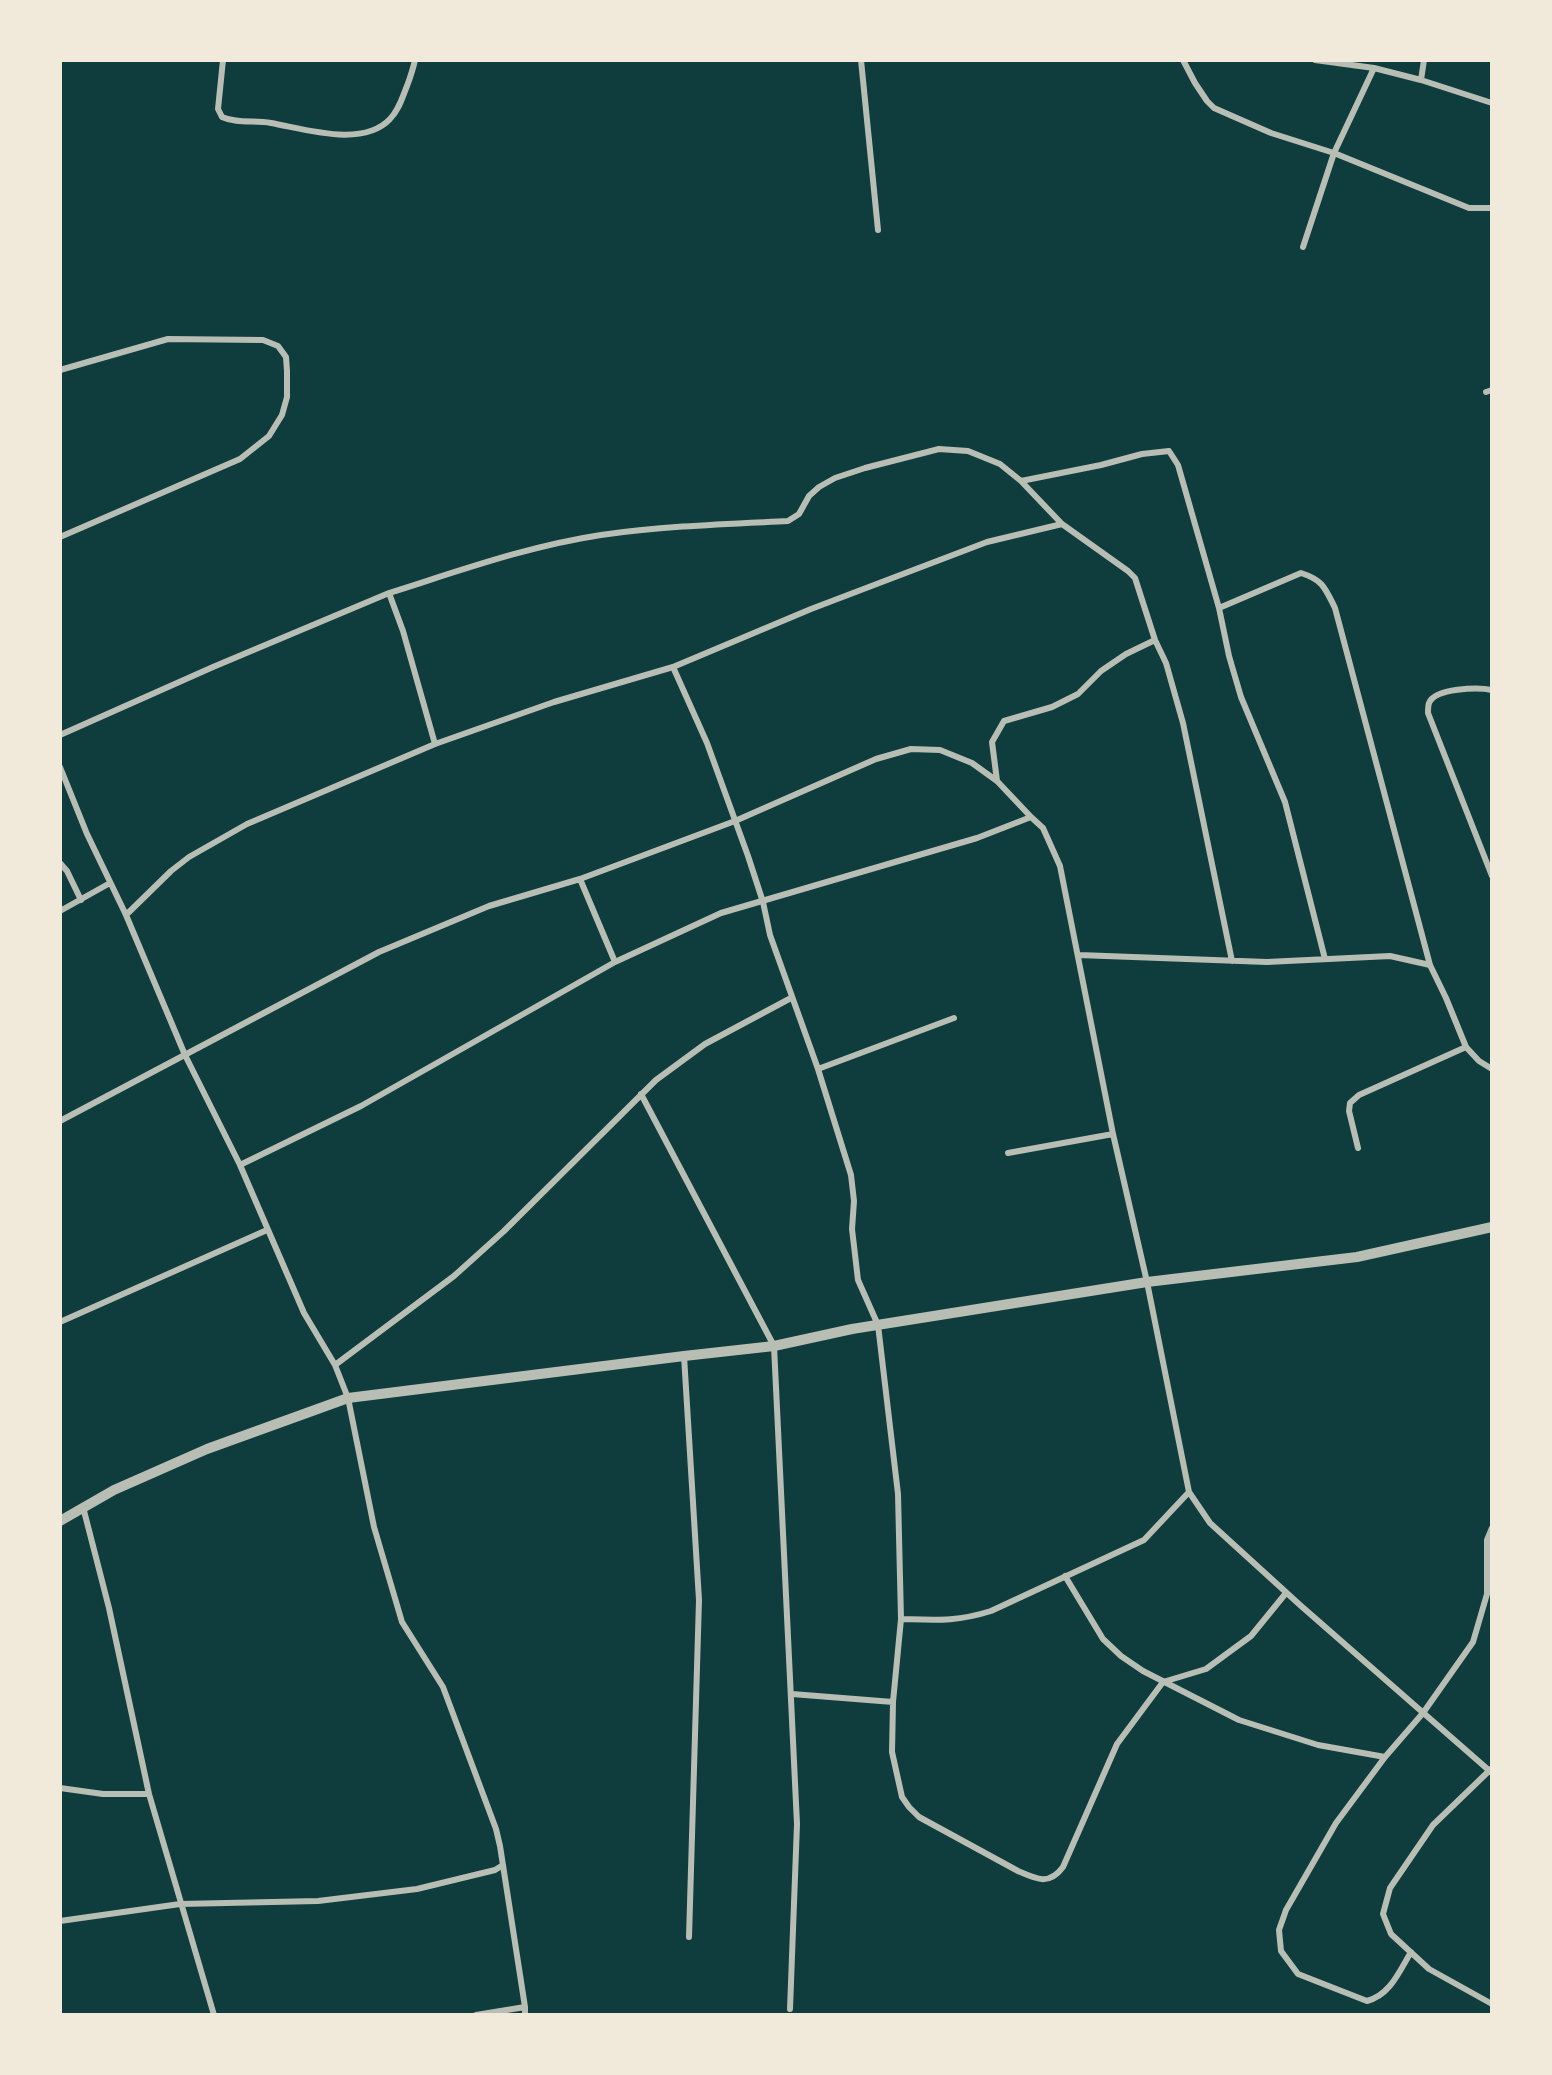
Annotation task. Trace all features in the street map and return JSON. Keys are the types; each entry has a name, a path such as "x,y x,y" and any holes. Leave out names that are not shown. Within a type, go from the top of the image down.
{"street":[{"path":"223,60 218,109 222,117 233,121 269,123 324,133 358,134 378,128 390,119 399,106 415,60"},
{"path":"861,60 878,230"},
{"path":"1183,60 1201,92 1214,108 1271,133 1334,153 1469,208 1492,208"},
{"path":"1315,60 1374,68 1421,80 1492,104"},
{"path":"1421,80 1424,60"},
{"path":"1303,247 1334,153 1374,68"},
{"path":"60,370 168,339 263,340 278,346 286,357 287,371 287,397 282,415 269,436 240,459 60,537"},
{"path":"60,735 213,667 389,593 523,551 600,535 681,526 788,521 798,514 809,496 835,478 939,449 968,451 1000,464 1021,481 1062,524 1118,562 1135,578 1155,640 1166,663 1183,723 1232,961"},
{"path":"1021,481 1101,465 1142,454 1169,451 1178,465 1219,608 1229,656 1241,697 1285,802 1325,959"},
{"path":"126,915 171,871 189,857 247,824 435,744 554,702 673,667 800,614 987,542 1062,524"},
{"path":"1219,608 1301,573 1322,583 1335,608 1430,965 1466,1047 1479,1061 1492,1069"},
{"path":"389,593 403,631 435,744"},
{"path":"997,781 992,742 1004,721 1052,707 1078,694 1101,671 1126,654 1155,640"},
{"path":"673,667 707,743 735,821 763,902 770,935 818,1069 851,1175 854,1201 852,1229 858,1280 878,1325 898,1494 901,1619 893,1702 892,1752 902,1797 919,1817 1018,1871 1034,1878 1048,1880 1057,1875 1063,1867 1117,1744 1163,1682 1206,1669 1224,1656 1251,1636 1286,1593"},
{"path":"1492,690 1438,693 1429,703 1428,713 1492,876"},
{"path":"60,1121 379,952 489,906 580,879 735,821 866,763 911,749 940,750 972,763 997,781 1043,828 1060,866 1113,1134 1147,1282 1189,1492 1210,1523 1286,1593 1491,1771 1433,1825 1389,1888 1383,1914 1392,1934 1429,1969 1492,2004"},
{"path":"60,767 87,834 126,915 185,1054 240,1165 304,1313 335,1365 348,1398 374,1527 402,1622 444,1687 496,1829 525,2015"},
{"path":"240,1165 362,1106 615,962 721,913 977,838 1031,817"},
{"path":"60,863 67,871 81,900"},
{"path":"580,879 615,962"},
{"path":"60,911 110,883"},
{"path":"1079,955 1267,962 1390,956 1430,965"},
{"path":"335,1365 454,1276 504,1231 656,1080 705,1044 791,998"},
{"path":"818,1069 954,1018"},
{"path":"1358,1148 1349,1111 1350,1103 1359,1095 1466,1047"},
{"path":"641,1094 774,1346 797,1824 790,2009"},
{"path":"1008,1153 1113,1134"},
{"path":"60,1521 82,1506 114,1490 207,1449 348,1398 774,1346 878,1325 1147,1282 1357,1257 1492,1227"},
{"path":"60,1322 267,1230"},
{"path":"684,1356 699,1600 689,1937"},
{"path":"901,1619 951,1620 969,1618 990,1611 1144,1540 1189,1492"},
{"path":"82,1506 109,1608 149,1794 214,2015"},
{"path":"1411,1952 1391,1986 1378,1998 1367,2001 1298,1974 1281,1952 1279,1930 1286,1910 1336,1823 1385,1757 1423,1713 1473,1642 1487,1594 1487,1540 1492,1528"},
{"path":"1065,1576 1102,1639 1121,1656 1163,1682 1239,1720 1318,1745 1385,1757"},
{"path":"792,1694 893,1702"},
{"path":"60,1788 103,1794 149,1794"},
{"path":"60,1921 180,1904 318,1901 417,1889 495,1870 503,1865"},
{"path":"476,2015 525,2007"}]}
